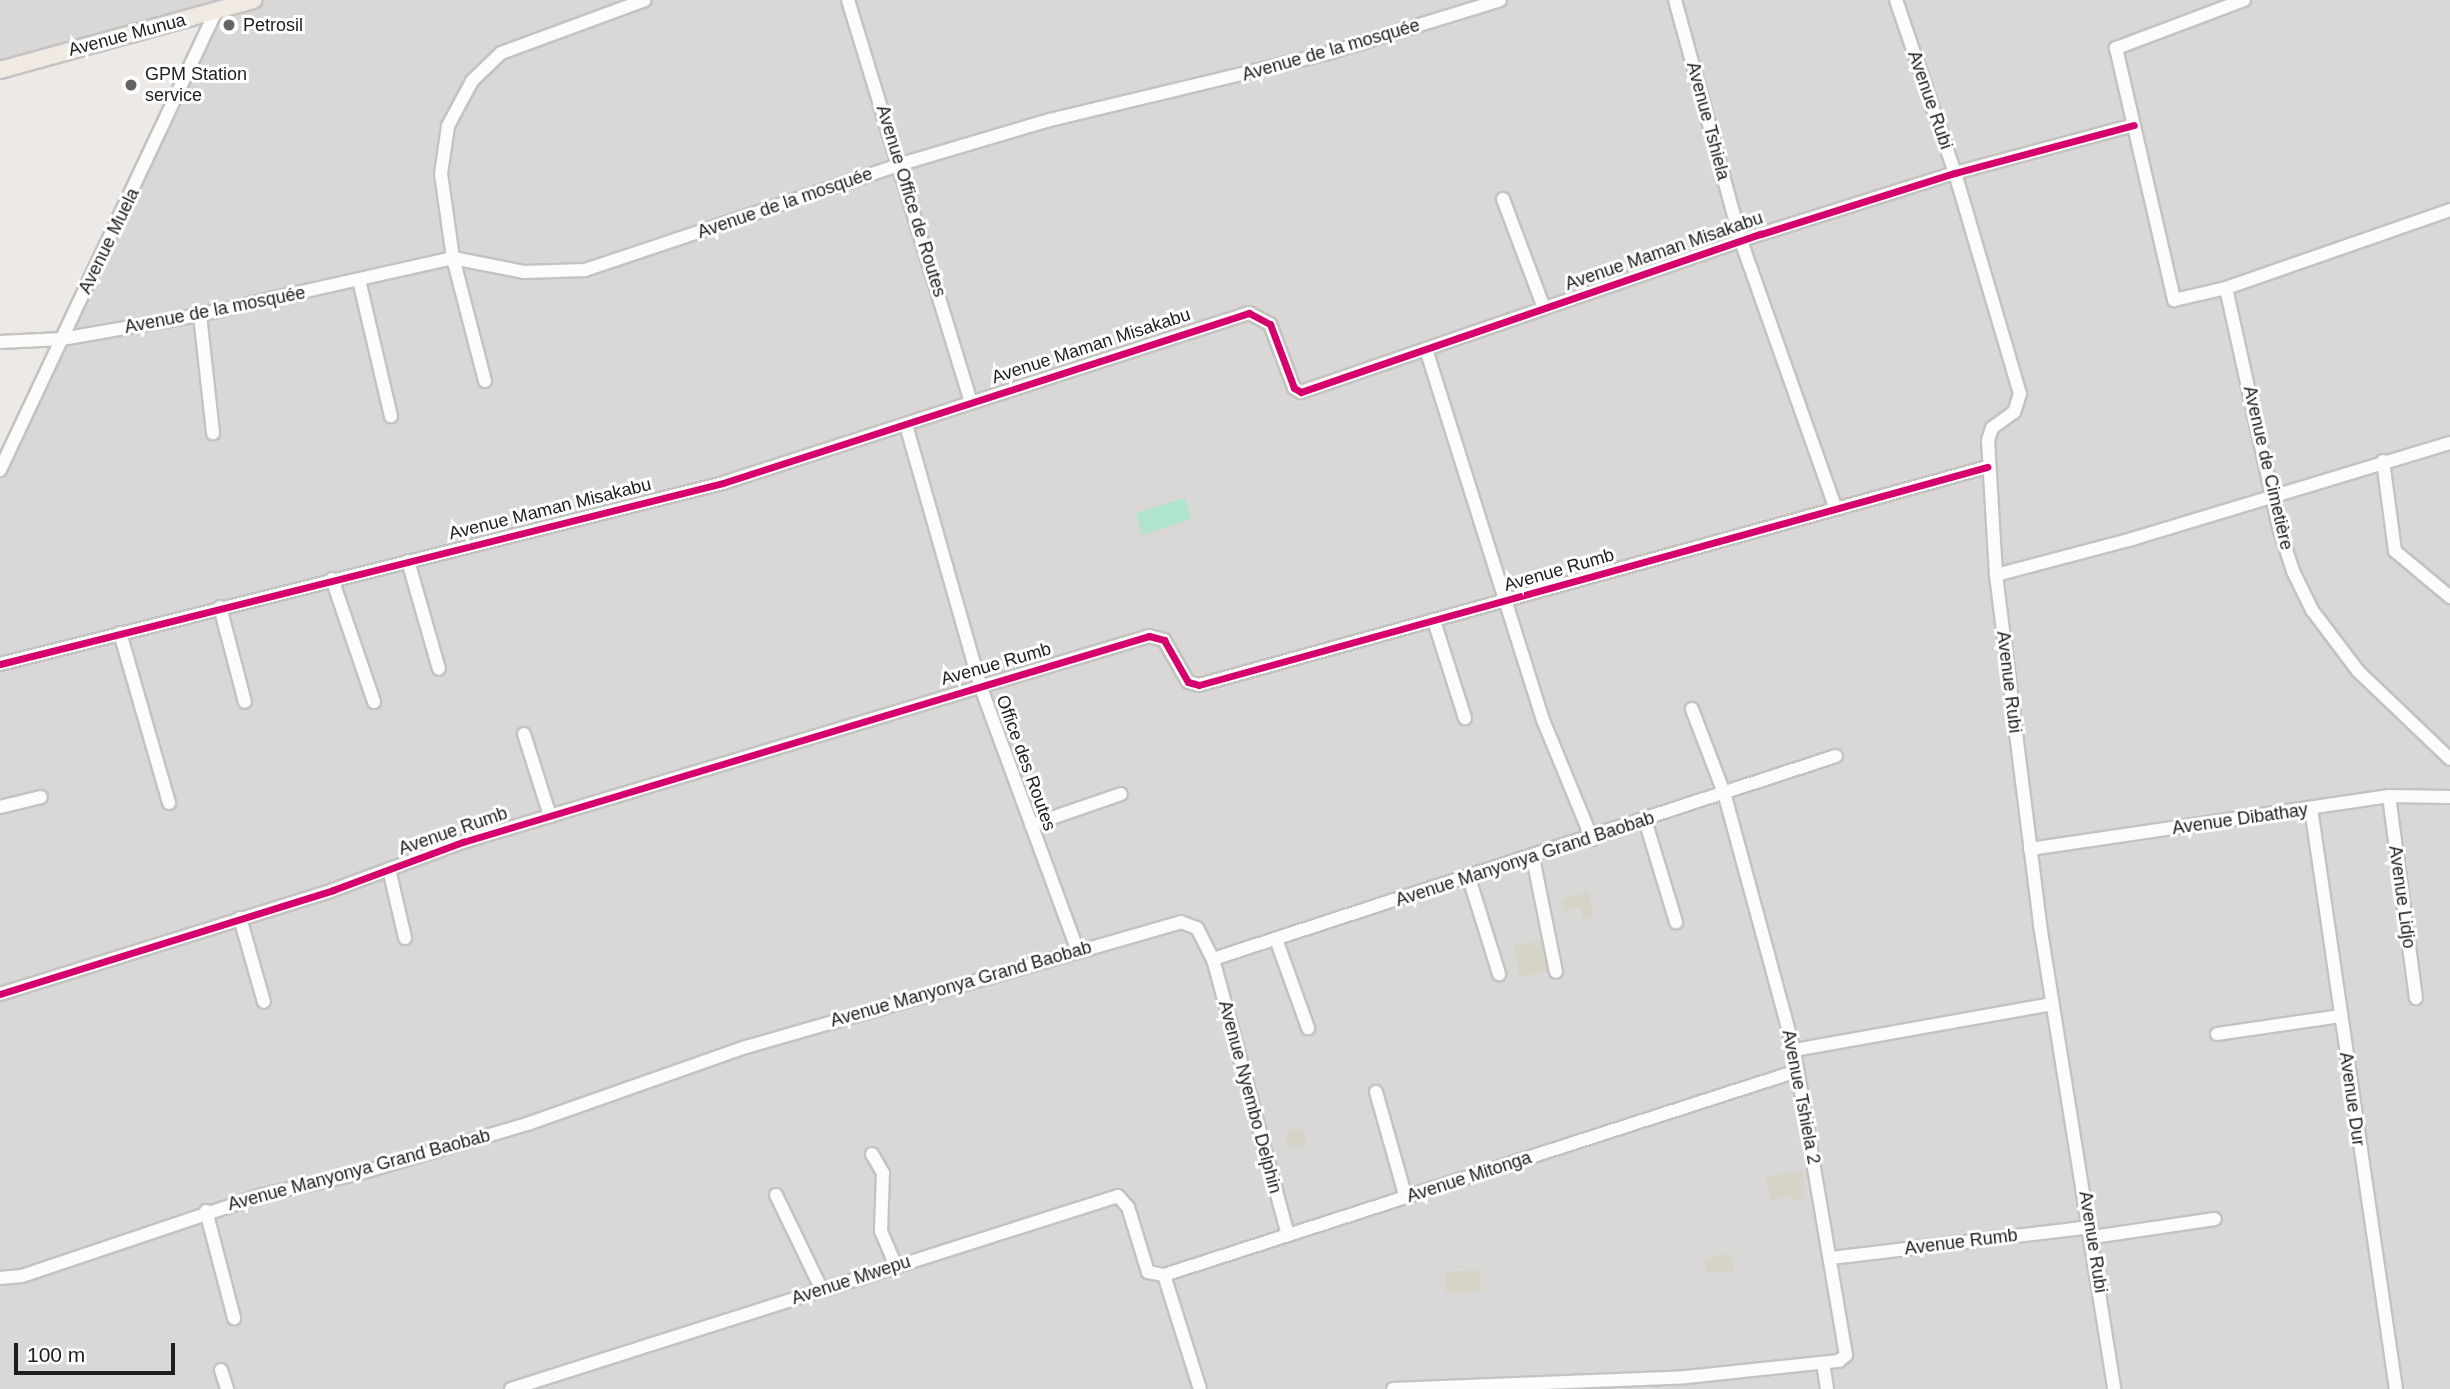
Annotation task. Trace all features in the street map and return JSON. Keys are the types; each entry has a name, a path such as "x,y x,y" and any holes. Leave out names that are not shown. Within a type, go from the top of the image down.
{"main road":[{"name":"Avenue Munua","path":"0,70 254,0"}],"street":[{"path":"485,381 453,258 442,159 448,126 472,81 501,53 519,44 645,0"},
{"name":"Avenue Office de Routes","path":"848,0 901,164 971,402"},
{"name":"Avenue de la mosquée","path":"0,342 62,339 200,315 453,258 524,272 585,270 901,164 1050,120 1325,54 1500,0"},
{"name":"Avenue Tshiela","path":"1675,0 1741,241 1835,506"},
{"name":"Avenue Rubi","path":"1896,0 1955,173 2020,394 2014,412 1992,428 1987,467 1996,575 2052,1004 2092,1232 2114,1389"},
{"path":"2244,0 2119,45 2116,51 2174,299 2226,288 2450,210"},
{"name":"Avenue Muela","path":"0,470 216,11"},
{"name":"Avenue Maman Misakabu","path":"0,664 723,483 1248,313 1270,324 1298,392 1741,241 1955,173 2134,125"},
{"path":"1503,199 1544,308"},
{"path":"359,280 391,416"},
{"name":"Avenue de Cimetière","path":"2226,288 2273,496 2293,571 2312,610 2369,684 2450,759"},
{"path":"200,315 213,433"},
{"path":"1426,349 1543,720 1592,839"},
{"name":"Office des Routes","path":"906,425 980,685 1077,949"},
{"path":"1996,575 2450,443"},
{"path":"2383,461 2395,551 2450,597"},
{"name":"Avenue Rumb","path":"0,994 550,816 980,685 1155,636 1168,644 1188,682 1199,685 1506,602 1835,506 1987,467"},
{"path":"408,561 439,669"},
{"path":"332,579 374,702"},
{"path":"220,607 245,702"},
{"path":"1434,621 1465,718"},
{"path":"120,633 169,803"},
{"name":"Avenue Tshiela 2","path":"1692,709 1724,793 1794,1050 1847,1352 1842,1360 1823,1363"},
{"path":"524,734 550,816"},
{"name":"Avenue Manyonya Grand Baobab","path":"0,1278 67,1261 206,1211 357,1174 530,1123 746,1047 1077,949 1188,923 1197,928 1213,959 1592,839 1836,756"},
{"path":"1031,825 1121,794"},
{"name":"Avenue Dibathay","path":"2030,849 2389,796 2450,797"},
{"name":"Avenue Lidjo","path":"2389,796 2416,998"},
{"path":"0,807 41,797"},
{"name":"Avenue Dur","path":"2311,808 2396,1389"},
{"path":"1645,820 1676,922"},
{"path":"1533,858 1556,972"},
{"path":"389,869 405,938"},
{"path":"1469,878 1499,974"},
{"path":"240,918 264,1002"},
{"path":"1276,939 1308,1028"},
{"name":"Avenue Nyembo Delphin","path":"1213,959 1288,1235"},
{"path":"1794,1050 2052,1004"},
{"path":"2217,1034 2340,1016"},
{"name":"Avenue Mitonga","path":"1164,1276 1797,1071"},
{"path":"1376,1092 1406,1198"},
{"path":"872,1154 883,1172 881,1231 896,1266"},
{"path":"776,1195 822,1290"},
{"name":"Avenue Mwepu","path":"511,1389 1118,1196 1128,1207 1146,1267 1152,1276 1164,1276"},
{"path":"206,1211 234,1318"},
{"name":"Avenue Rumb","path":"1831,1258 2216,1219"},
{"path":"1164,1276 1200,1389"},
{"path":"1393,1389 1686,1377 1823,1363 1827,1389"},
{"path":"221,1370 227,1389"}],"shaded area":[{"path":"0,0 2450,0 2450,1389 0,1389 0,468 217,10 0,64"},
{"path":"1589,891 1594,916 1584,920 1579,907 1565,912 1561,901"},
{"path":"1543,941 1548,972 1519,976 1514,945"},
{"path":"1296,1128 1303,1131 1306,1138 1303,1145 1296,1148 1289,1145 1286,1138 1289,1131"},
{"path":"1803,1170 1804,1198 1791,1200 1790,1195 1771,1202 1766,1177"},
{"path":"1730,1253 1734,1272 1707,1272 1704,1259"},
{"path":"1480,1270 1481,1291 1446,1293 1445,1272"}],"green space":[{"path":"1185,498 1191,519 1142,535 1136,513"}],"cycle path":[{"path":"0,664 723,483 1249,313 1270,324 1294,388 1301,392 1761,234 1955,173 2134,125"},
{"path":"0,994 333,890 463,842 1149,636 1164,640 1188,682 1199,685 1987,467"}],"place":[{"name":"Petrosil","path":"229,25"},
{"name":"GPM Station service","path":"131,85"}]}
